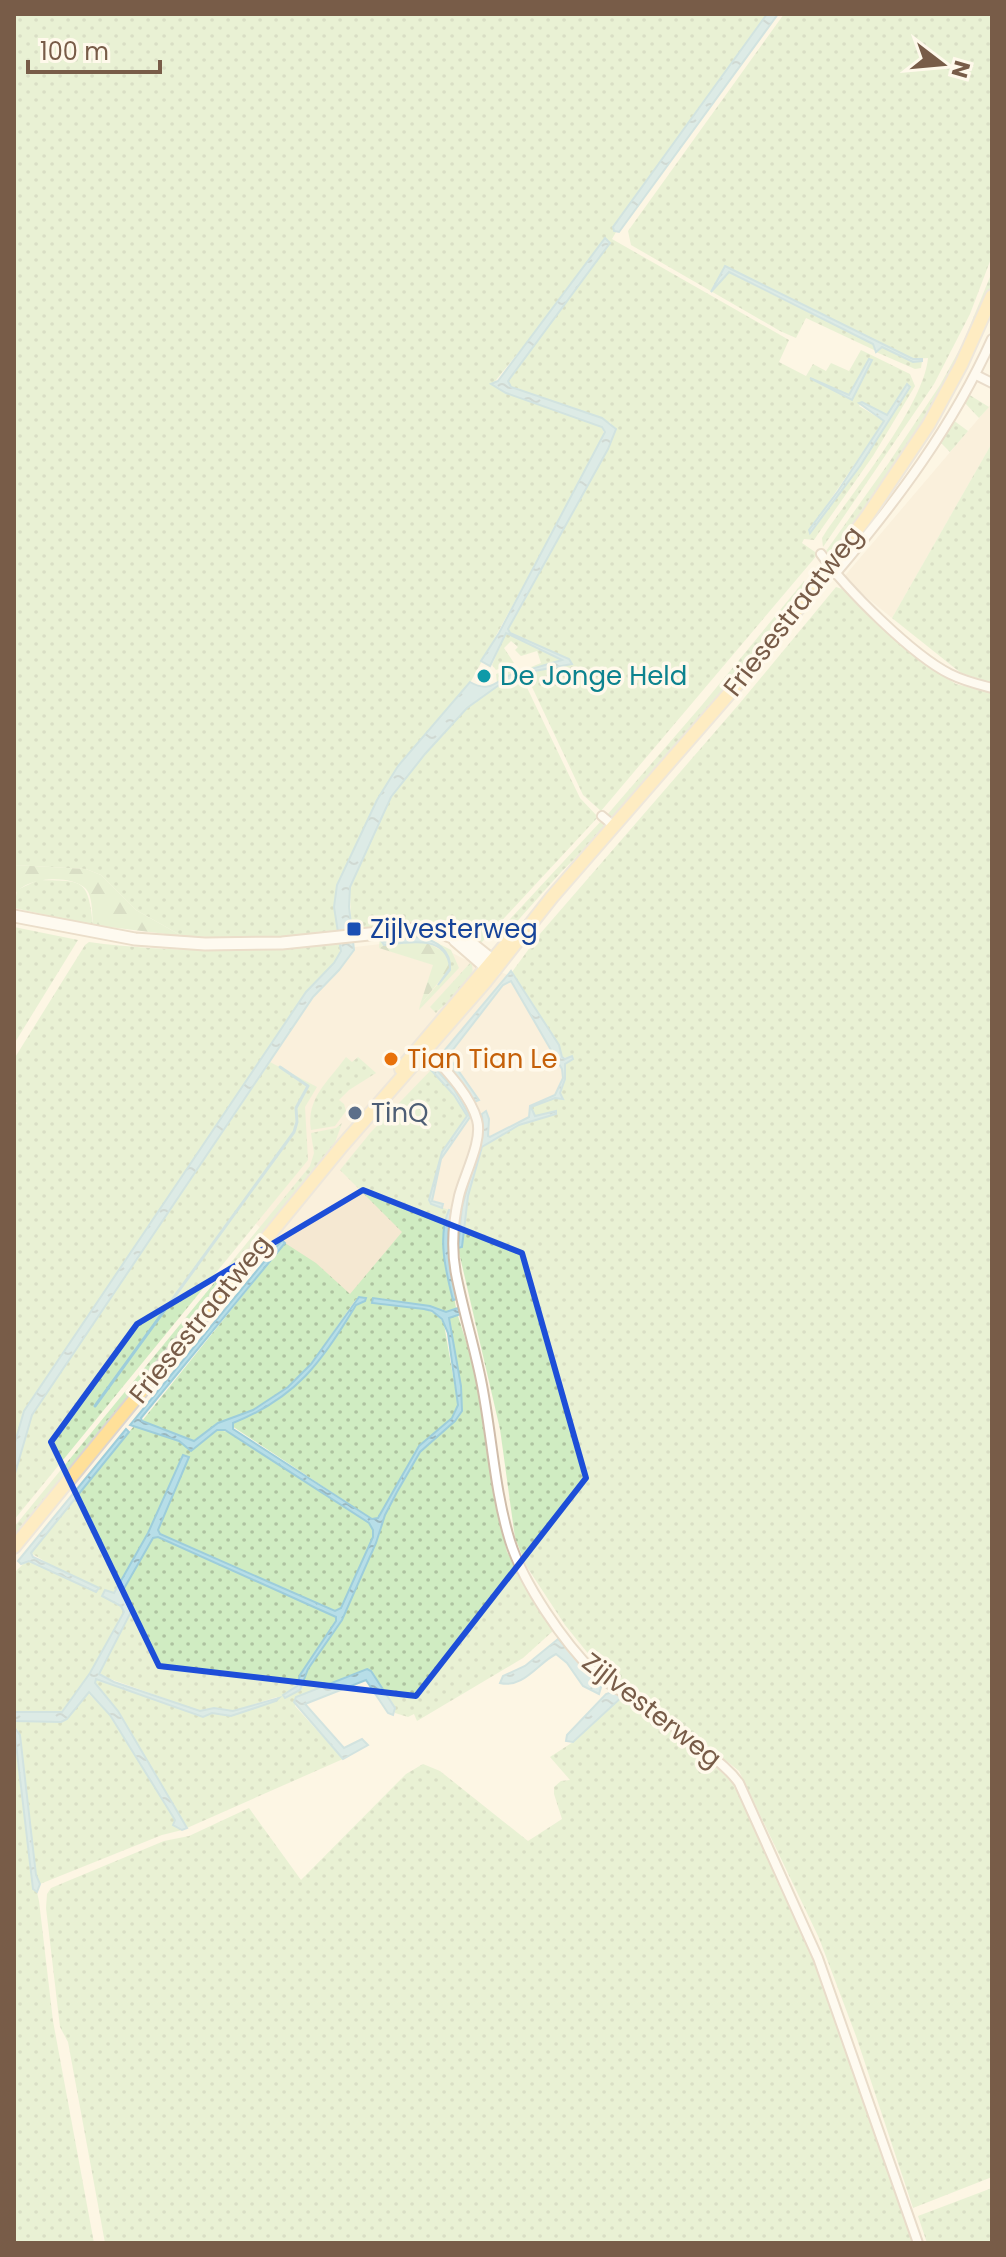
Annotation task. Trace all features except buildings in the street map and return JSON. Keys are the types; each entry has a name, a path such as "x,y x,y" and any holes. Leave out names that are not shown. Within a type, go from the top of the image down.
{"main road":[{"name":"Friesestraatweg","path":"14,1547 424,1046 747,673 832,570 929,424 961,365 992,296"},
{"path":"14,916 135,939 205,944 282,943 420,928 472,944 491,966"}],"street":[{"name":"Friesestraatweg","path":"832,570 871,532 925,457 976,375 992,339"},
{"path":"976,375 992,383"},
{"path":"821,554 832,570 929,660 967,682 992,688"},
{"path":"602,816 614,826"},
{"name":"Zijlvesterweg","path":"424,1046 462,1093 475,1112 479,1126 459,1194 453,1252 481,1380 503,1514 512,1548 527,1579 560,1631 591,1668 611,1685 665,1720 724,1766 739,1783 818,1958 918,2243"}],"highlighted area":[{"path":"363,1190 522,1253 586,1478 416,1696 159,1666 51,1442 137,1324"}],"shaded area":[{"path":"992,403 992,443 892,618 843,578"},
{"path":"425,939 462,958 511,976 584,1090 364,1317 249,1218 302,1091 256,1059 329,950"}],"green space":[{"path":"14,14 767,14 613,227 616,232 612,239 789,340 779,362 806,376 813,364 826,371 831,363 849,371 861,350 910,374 915,386 873,456 814,540 804,539 802,543 818,554 601,811 583,795 524,670 541,663 537,651 521,656 515,650 518,647 511,641 504,648 514,663 496,670 492,665 506,633 562,660 531,669 530,673 572,663 510,633 508,629 608,449 611,423 511,387 508,382 609,241 492,385 506,393 602,427 605,437 470,683 398,766 377,800 337,885 334,907 338,930 273,939 182,936 136,910 101,875 86,869 14,865","holes":["909,385 860,466 809,531 884,421 859,406 862,402 887,415"]},
{"path":"784,14 992,14 992,256 970,314 934,384 823,547 822,538 827,530 902,422 924,377 928,358 913,359 725,266 713,291 728,272 875,347 874,350 806,318 796,338 631,245 628,231"},
{"path":"992,272 992,283 979,317 937,401 893,470 830,554 826,551 940,385 962,345"},
{"path":"882,347 913,362 922,361 921,368 915,369 876,352"},
{"path":"968,394 989,407 979,418 964,402"},
{"path":"953,420 968,431 950,452 940,442"},
{"path":"992,443 992,683 961,673 892,618"},
{"path":"804,581 807,590 703,716 615,817 607,815 702,705"},
{"path":"836,587 842,589 920,661 956,684 992,693 992,2177 913,2208 856,2036 819,1938 739,1771 642,1693 617,1681 599,1667 565,1625 527,1567 515,1538 500,1429 458,1248 462,1247 468,1196 483,1147 519,1125 556,1113 535,1116 531,1107 555,1098 563,1099 560,1093 565,1079 565,1064 573,1059 562,1057 559,1045 512,972 539,935"},
{"path":"513,668 519,671 580,798 598,817 481,943 429,924 351,929 350,887 391,797 467,708 499,685 518,676 516,672 497,683 496,674"},
{"path":"602,820 605,829 562,871 503,937 499,931"},
{"path":"14,865 86,869 101,875 136,910 182,936 93,925 88,891 69,881 36,881 14,896"},
{"path":"38,880 80,885 89,898 93,925 14,908 17,890"},
{"path":"14,927 78,940 14,1044"},
{"path":"418,933 451,950 459,968 419,1010 450,970 447,953 430,940 382,943 385,945 379,948 380,937"},
{"path":"424,941 446,953 450,968 420,1005 433,965 379,948"},
{"path":"89,942 212,950 336,942 340,945 333,965 306,992 24,1411 14,1446 14,1108 17,1103 14,1100 14,1059"},
{"path":"471,962 473,970 467,985 436,1013 430,1007"},
{"path":"346,1057 352,1062 358,1057 376,1073 339,1100 346,1111 335,1126 311,1130 315,1099"},
{"path":"270,1062 317,1087 305,1107 308,1160 14,1520 14,1477 32,1415"},
{"path":"431,1070 454,1095 467,1116 442,1152 429,1203 449,1210 444,1235 456,1308 446,1312 430,1306 377,1298 373,1303 424,1309 438,1315 444,1324 458,1405 452,1418 428,1440 379,1518 372,1519 232,1426 273,1403 305,1376 332,1343 356,1305 365,1301 356,1299 311,1364 288,1387 253,1410 218,1423 198,1440 142,1421 285,1243 316,1263 350,1294 402,1232 340,1170 371,1132"},
{"path":"342,1123 332,1151 14,1539 14,1527 310,1166 314,1153 311,1133 336,1128"},
{"path":"455,1314 478,1379 507,1552 553,1631 523,1658 417,1721 414,1714 408,1717 395,1713 395,1708 368,1669 296,1697 295,1706 343,1759 187,1828 118,1711 95,1683 96,1679 206,1716 212,1713 231,1716 276,1701 277,1697 233,1711 214,1708 200,1711 102,1676 99,1671 133,1608 122,1592 153,1538 158,1537 336,1617 300,1675 297,1686 283,1695 286,1697 297,1692 308,1669 342,1620 385,1515 420,1452 462,1411 449,1318"},
{"path":"134,1426 179,1441 191,1451 217,1430 229,1432 369,1523 373,1537 341,1608 335,1611 160,1534 158,1530 183,1455 148,1533 114,1593 105,1590 102,1595 121,1606 124,1612 90,1673 62,1712 14,1712 14,1573 27,1560 95,1592 31,1553"},
{"path":"87,1692 110,1714 176,1825 182,1830 162,1835 40,1884 36,1875 18,1730 14,1727 14,1721 55,1722 67,1719"},
{"path":"623,1696 642,1707 734,1782 801,1925 913,2243 105,2243 68,2042 60,2027 46,1908 47,1894 51,1888 164,1841 189,1836 249,1808 301,1880 406,1774 423,1764 440,1771 528,1841 562,1819 554,1787 561,1781 570,1780 550,1757 573,1742"},
{"path":"14,1734 53,2021 94,2243 14,2243"},
{"path":"992,2188 992,2243 927,2243 918,2216"}],"water":[{"path":"767,14 778,14 619,232 614,231 613,227"},
{"path":"605,238 610,243 508,381 511,387 602,418 616,429 608,449 508,629 510,633 569,659 572,664 529,672 562,660 506,633 490,666 481,661 499,633 605,432 602,427 506,393 491,384 498,381"},
{"path":"725,266 922,361 913,362 882,347 876,352 873,344 729,272 711,292"},
{"path":"869,359 872,360 852,400 810,378 849,395"},
{"path":"907,384 910,387 860,466 810,533 809,530 884,421 859,403 887,415"},
{"path":"518,672 518,676 499,685 467,708 391,797 350,887 354,950 313,997 32,1415 14,1477 14,1446 24,1411 306,992 334,963 341,951 334,907 337,885 377,800 398,766 470,682 489,686"},
{"path":"418,937 442,947 448,957 450,968 447,957 434,945 415,942 384,945 382,942"},
{"path":"511,971 559,1045 562,1057 572,1056 573,1059 565,1064 565,1079 560,1093 563,1099 555,1098 531,1107 535,1116 556,1111 556,1114 519,1125 482,1147 468,1196 462,1247 458,1248 462,1207 483,1133 482,1114 486,1111 490,1137 529,1117 530,1106 555,1095 563,1078 562,1069 511,981 503,985 448,1056 479,1100 474,1102 443,1057 444,1051"},
{"path":"434,1067 454,1089 470,1117 441,1159 432,1201 443,1204 442,1208 429,1200 442,1152 467,1116 454,1095 431,1070"},
{"path":"449,1210 449,1255 457,1299 453,1300 443,1243"},
{"path":"282,1240 285,1243 141,1418 142,1421 194,1441 218,1423 253,1410 288,1387 311,1364 359,1297 366,1298 365,1301 356,1305 319,1361 305,1376 274,1402 233,1423 233,1429 372,1519 378,1518 419,1446 452,1418 458,1405 448,1333 442,1319 424,1309 372,1303 373,1298 430,1306 446,1312 458,1308 461,1314 449,1318 461,1386 462,1411 420,1452 385,1515 342,1620 308,1669 300,1690 285,1698 283,1695 297,1686 300,1675 336,1617 158,1537 153,1538 122,1592 133,1608 99,1674 200,1711 214,1708 233,1711 279,1698 231,1716 212,1713 203,1717 96,1679 95,1683 118,1711 187,1828 182,1830 173,1825 175,1820 110,1715 89,1692 61,1722 14,1721 14,1712 62,1712 90,1673 124,1612 121,1606 102,1596 105,1590 114,1593 148,1533 183,1455 189,1457 158,1530 160,1534 335,1611 341,1608 373,1537 369,1523 225,1430 217,1430 191,1451 179,1441 130,1425"},
{"path":"126,1429 129,1432 31,1553 33,1557 99,1588 96,1592 29,1561 21,1564 18,1561"},
{"path":"558,1639 602,1684 599,1694 583,1686 567,1663 556,1654 523,1679 500,1683 503,1676 525,1666"},
{"path":"367,1669 395,1708 393,1715 388,1713 366,1680 305,1704 344,1748 362,1739 368,1745 343,1759 294,1702 296,1697"},
{"path":"612,1692 623,1696 573,1742 566,1741 567,1735 606,1694"},
{"path":"14,1727 20,1735 36,1875 40,1884 37,1892 33,1889"}],"waterway":[{"path":"95,1406 294,1132 296,1108 308,1086 280,1067"}],"place":[{"name":"De Jonge Held","path":"484,676"},
{"name":"Zijlvesterweg","path":"354,929"},
{"name":"Tian Tian Le","path":"391,1059"},
{"name":"TinQ","path":"355,1113"}]}
